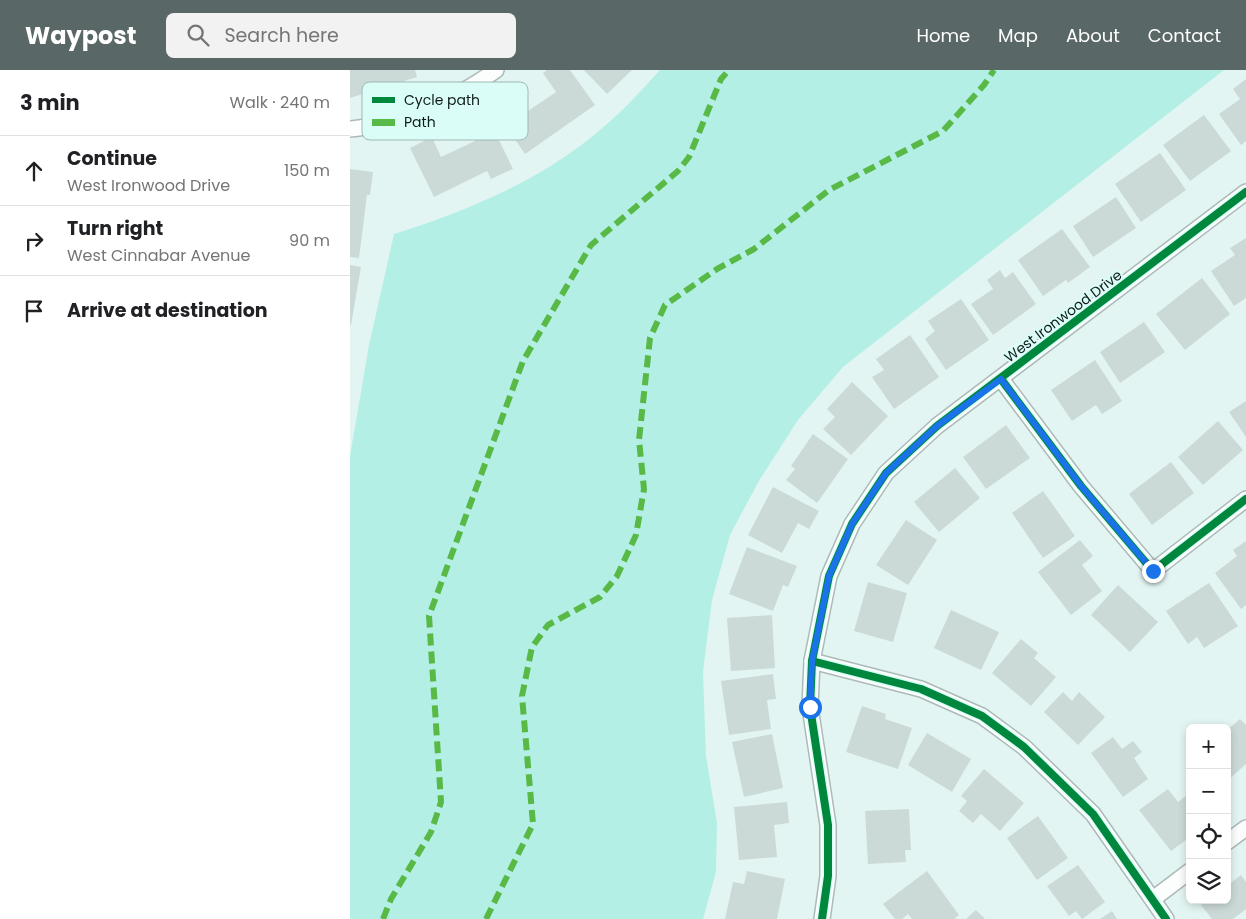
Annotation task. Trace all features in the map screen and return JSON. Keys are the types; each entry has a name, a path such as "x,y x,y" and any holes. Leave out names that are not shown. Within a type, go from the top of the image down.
{"street":[{"path":"480,82 496,70"},
{"name":"West Ironwood Drive","path":"822,919 828,876 828,825 810,707 812,661 829,576 852,524 886,473 937,426 1246,192"},
{"path":"1001,379 1081,486 1153,571 1246,499"},
{"path":"812,661 921,689 982,716 1024,747 1093,814 1166,919"},
{"path":"1231,839 1246,828"},
{"path":"1153,899 1186,874"}],"green space":[{"path":"660,70 1224,70 843,367 798,420 760,479 730,535 712,600 703,672 706,756 717,823 716,872 703,919 350,919 350,456 369,345 394,234 484,201 541,172 593,136 624,109"}],"building":[{"path":"350,70 415,70 417,77 401,82 362,82 362,94 350,98"},
{"path":"547,70 570,70 595,105 525,154 515,140 528,140 528,111 556,92 543,73"},
{"path":"584,70 632,70 607,94"},
{"path":"1246,79 1246,141 1241,145 1219,114 1240,99 1233,89"},
{"path":"1204,115 1231,151 1190,181 1163,145"},
{"path":"426,140 433,140 441,157 475,141 499,140 513,169 491,179 487,171 434,197 410,148"},
{"path":"1160,153 1186,190 1141,222 1115,184"},
{"path":"350,169 373,172 370,195 367,195 359,258 350,257"},
{"path":"1116,197 1136,228 1093,257 1073,226"},
{"path":"1062,229 1090,267 1068,283 1066,280 1043,296 1018,260"},
{"path":"1246,238 1246,298 1234,306 1211,271 1235,255 1230,248"},
{"path":"350,265 361,267 351,325 350,325"},
{"path":"1000,270 1005,278 1013,272 1036,304 993,335 971,304 993,289 987,280"},
{"path":"1202,278 1230,314 1185,350 1156,314"},
{"path":"961,299 989,340 946,370 925,339 935,331 928,321"},
{"path":"1144,322 1165,352 1120,383 1100,352"},
{"path":"910,335 939,377 894,409 872,377 884,370 876,359"},
{"path":"1095,360 1122,401 1102,414 1096,405 1072,421 1051,390"},
{"path":"852,382 888,416 851,455 823,429 835,417 827,409"},
{"path":"1246,401 1246,437 1229,412"},
{"path":"1218,421 1243,450 1203,485 1178,457"},
{"path":"1006,425 1030,458 986,489 963,457"},
{"path":"813,434 848,459 817,503 786,480 795,469 791,466"},
{"path":"1171,462 1194,493 1152,525 1129,494"},
{"path":"955,468 980,498 939,532 914,502"},
{"path":"773,487 819,511 809,529 798,523 782,553 748,535"},
{"path":"1043,491 1075,536 1043,558 1012,513"},
{"path":"906,520 937,540 908,585 876,565"},
{"path":"1080,540 1093,556 1082,565 1102,591 1071,615 1038,572"},
{"path":"1246,541 1246,605 1241,609 1215,573 1237,556 1233,550"},
{"path":"747,547 797,566 788,587 783,585 773,611 729,594"},
{"path":"868,582 907,593 893,642 854,631"},
{"path":"1209,583 1238,626 1204,648 1197,637 1188,644 1166,611"},
{"path":"1118,585 1158,622 1130,652 1091,615"},
{"path":"951,610 999,632 981,670 934,648"},
{"path":"772,615 775,668 731,671 727,618"},
{"path":"1021,639 1038,653 1034,658 1056,677 1031,706 992,673"},
{"path":"773,674 776,699 767,700 771,729 729,735 721,681"},
{"path":"1063,692 1072,701 1079,692 1105,717 1078,745 1044,712"},
{"path":"862,706 886,714 885,719 912,728 898,769 846,752"},
{"path":"1240,719 1246,725 1246,764 1231,777 1231,769 1231,727"},
{"path":"927,733 971,759 952,792 908,765"},
{"path":"772,734 783,788 744,797 732,742"},
{"path":"1113,737 1122,749 1133,741 1142,752 1134,758 1148,779 1123,797 1091,753"},
{"path":"984,769 1024,803 1000,831 981,814 973,823 959,811 967,801 961,796"},
{"path":"1168,789 1178,802 1186,796 1186,840 1171,851 1139,810"},
{"path":"787,802 789,823 774,825 777,857 739,860 734,807"},
{"path":"909,809 911,850 905,850 906,862 868,864 865,811"},
{"path":"1038,816 1068,858 1037,880 1007,838"},
{"path":"1078,865 1105,902 1082,919 1076,911 1069,916 1047,886"},
{"path":"747,871 785,879 777,919 725,919 733,882 744,884"},
{"path":"927,871 959,915 954,919 912,919 908,914 902,919 895,919 883,904"},
{"path":"1241,875 1246,882 1246,909 1233,919 1212,919 1201,905 1231,904 1231,883"},
{"path":"976,910 985,919 966,919"},
{"path":"1112,911 1117,919 1100,919"}],"marked path":[{"path":"383,919 391,899 431,832 441,802 429,616 523,361 591,245 678,171 689,157 721,79 729,70"},
{"path":"486,919 533,824 522,696 532,647 548,625 600,597 617,576 636,535 644,489 639,440 650,338 665,305 717,269 754,249 829,190 943,131 984,85 994,70"}],"cycle path":[{"path":"822,919 828,876 828,825 810,707 812,661 829,576 852,524 886,473 937,426 1246,192"},
{"path":"1001,379 1081,486 1153,571 1246,499"},
{"path":"812,661 921,689 982,716 1024,747 1093,814 1166,919"}],"route":[{"path":"810,707 812,661 829,576 852,524 886,473 937,426 1001,379 1081,486 1153,571"}]}
